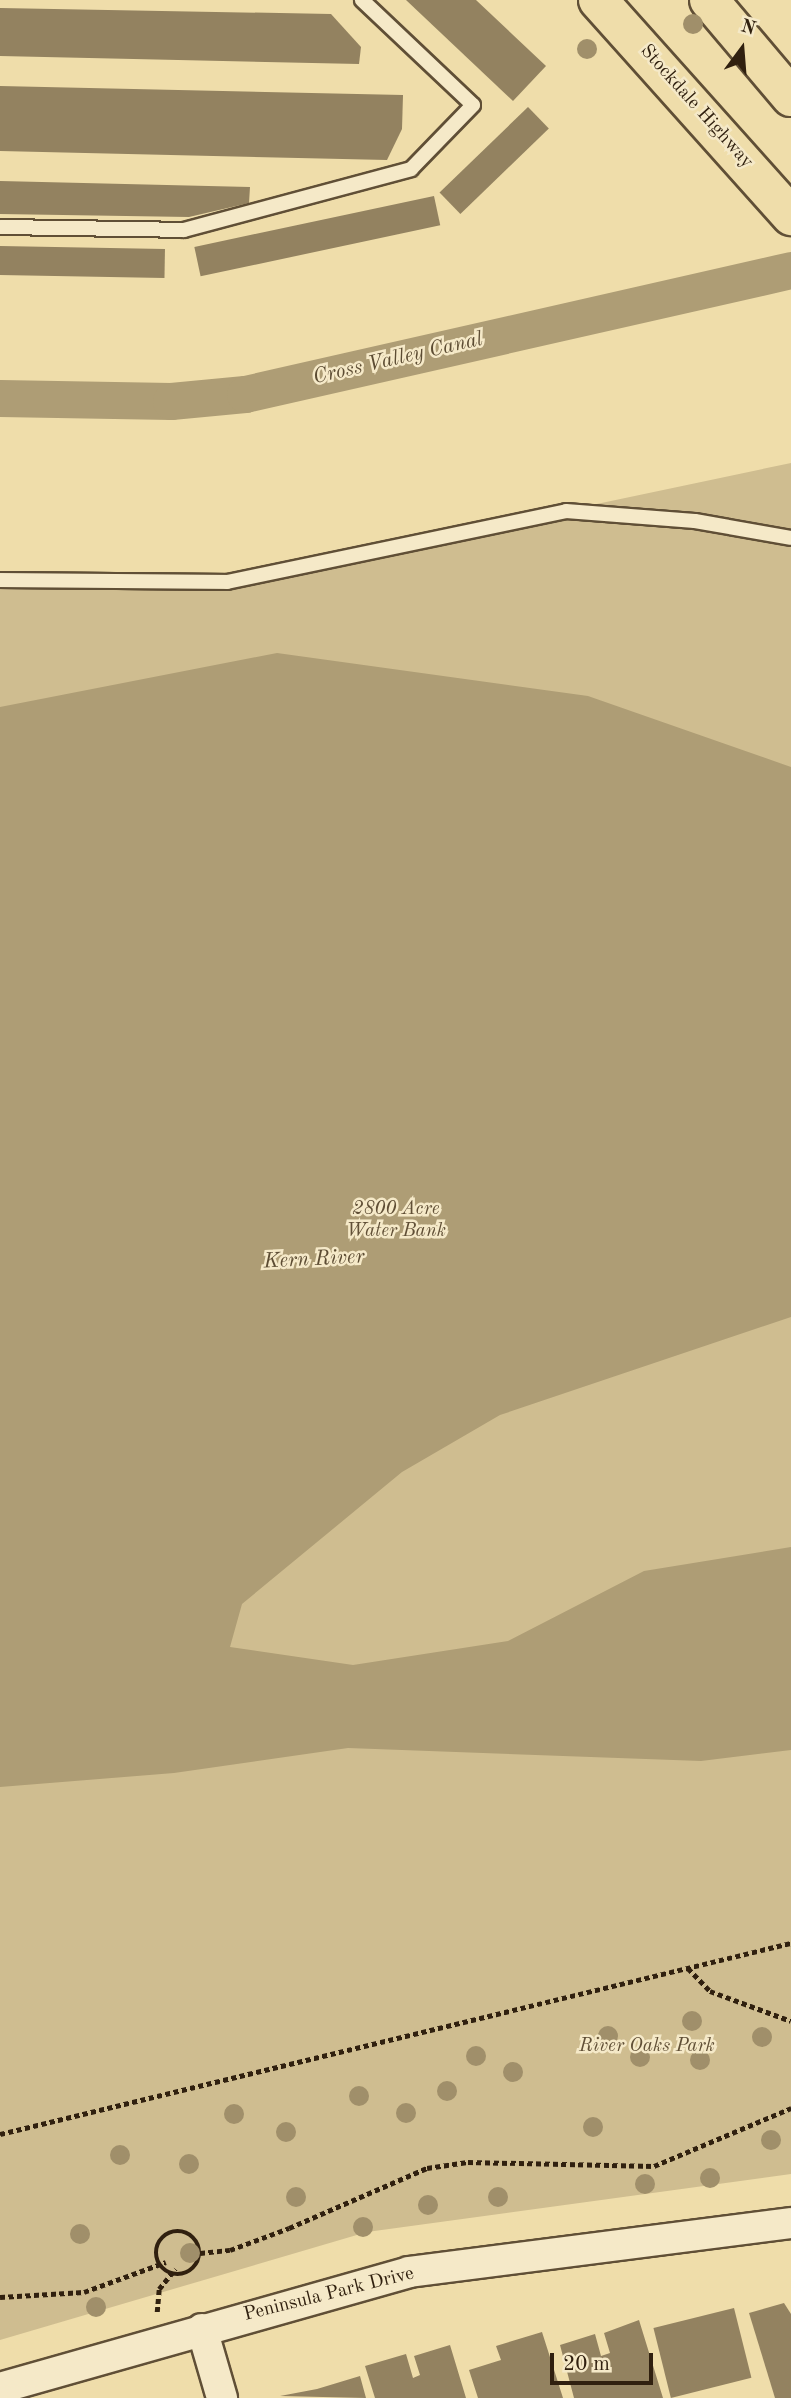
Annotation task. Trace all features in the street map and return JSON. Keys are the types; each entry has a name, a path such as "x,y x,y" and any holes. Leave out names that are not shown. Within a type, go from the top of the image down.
{"main road":[{"name":"Stockdale Highway","path":"598,0 791,216"},
{"path":"709,0 791,97"}],"street":[{"name":"Peninsula Park Drive","path":"0,2388 409,2272 791,2222"},
{"path":"202,2329 222,2398"}],"lane":[{"path":"0,227 184,230 411,169 473,105 362,0"},
{"path":"0,580 227,582 566,511 695,521 791,538"}],"path":[{"path":"0,2134 503,2008 688,1969 791,1943"},
{"path":"688,1969 710,1991 791,2021"},
{"path":"200,2253 230,2250 289,2228 428,2168 468,2162 654,2166 791,2108"},
{"path":"173,2232 194,2238 200,2253 191,2271 169,2273 159,2264 157,2247 173,2232"},
{"path":"0,2297 84,2292 166,2262"},
{"path":"163,2340 156,2307 169,2273 175,2269"}],"green space":[{"name":"2800 Acre Water Bank","path":"791,463 791,2174 367,2232 0,2340 0,580 227,582"}],"water":[{"name":"2800 Acre Water Bank","path":"277,653 588,696 791,767 791,1317 500,1415 402,1472 242,1604 230,1647 353,1665 508,1641 644,1571 791,1547 791,1750 701,1761 348,1748 174,1773 0,1787 0,707"}],"building":[{"path":"406,0 476,0 546,66 513,101"},
{"path":"0,8 331,14 361,47 359,64 0,56"},
{"path":"0,86 403,95 402,129 387,160 0,151"},
{"path":"528,107 549,129 460,214 440,192"},
{"path":"0,181 250,187 249,203 189,217 0,214"},
{"path":"434,196 440,225 201,276 194,247"},
{"path":"0,246 165,249 164,278 0,275"},
{"path":"784,2303 791,2314 791,2398 775,2398 749,2313"},
{"path":"734,2308 751,2378 671,2398 653,2328"},
{"path":"639,2320 663,2398 574,2398 560,2345 595,2334 601,2356 610,2353 604,2333"},
{"path":"542,2332 563,2398 478,2398 469,2370 501,2360 496,2346"},
{"path":"450,2345 466,2398 375,2398 365,2366 406,2354 413,2378 420,2375 414,2356"},
{"path":"360,2376 366,2398 280,2396 317,2389"}],"waterway":[{"name":"Cross Valley Canal","path":"0,398 171,401 245,394 791,270"}],"water label":[{"name":"Kern River","path":"314,1260"}],"park label":[{"name":"River Oaks Park","path":"647,2047"}]}
